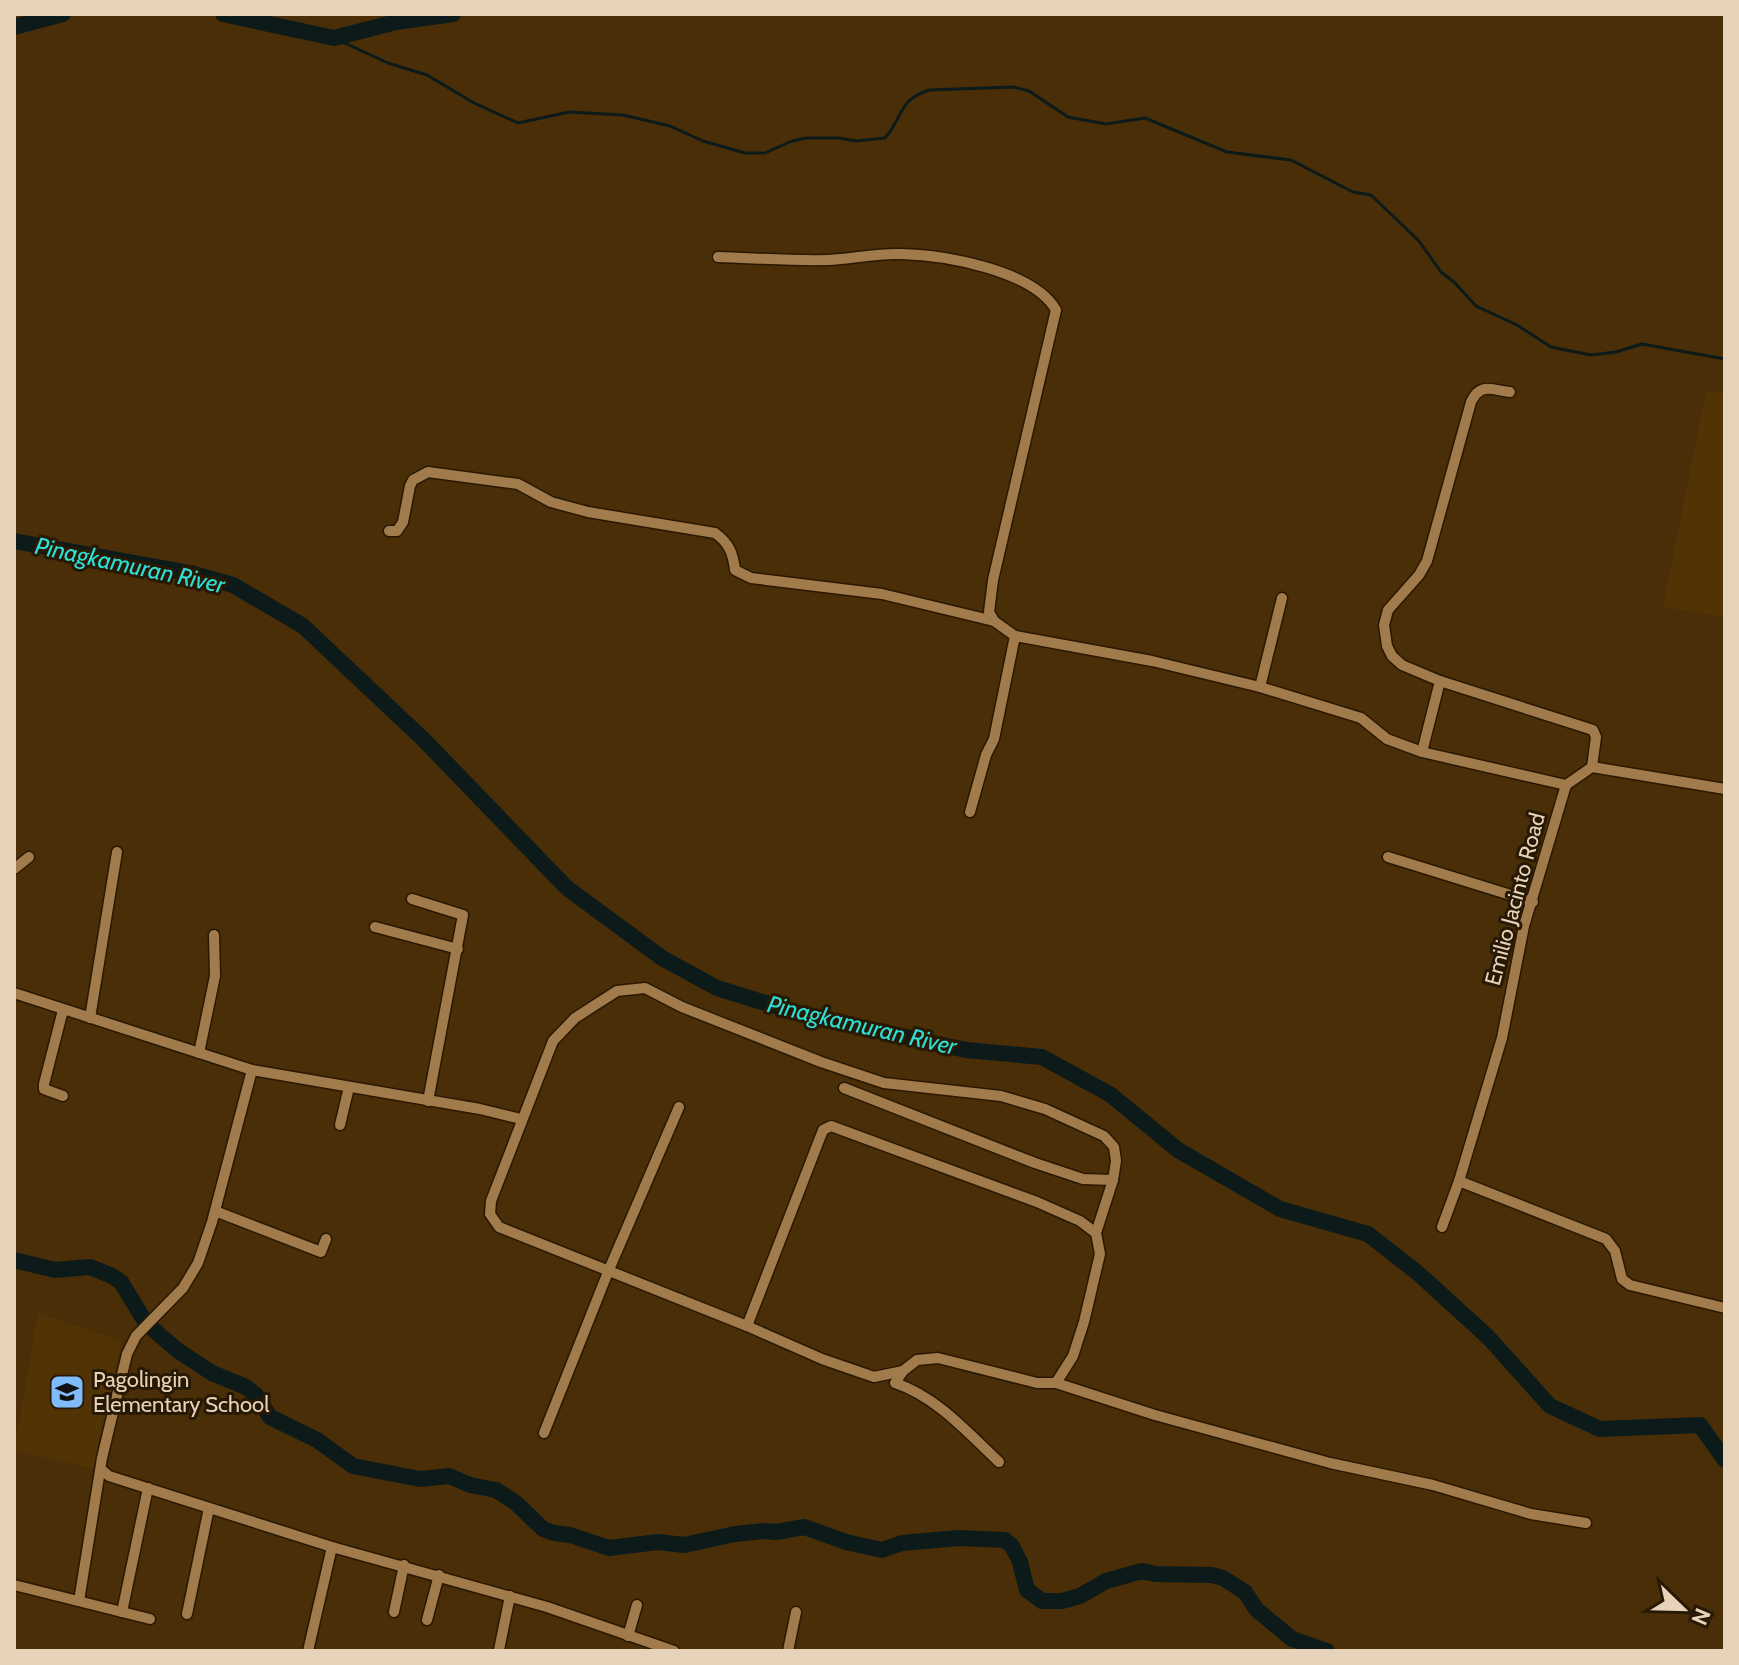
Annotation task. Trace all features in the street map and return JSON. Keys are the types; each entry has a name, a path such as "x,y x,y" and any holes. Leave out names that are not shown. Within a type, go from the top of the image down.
{"street":[{"path":"718,257 826,260 900,254 962,262 1030,284 1049,298 1056,310 993,580 989,612 994,621"},
{"path":"1510,392 1482,388 1471,402 1427,561 1419,575 1388,610 1384,625 1387,646 1402,665 1440,681 1593,730 1596,737 1592,767"},
{"path":"389,531 397,531 403,522 410,486 428,472 498,480 518,484 551,502 588,512 715,533 726,541 733,554 735,570 751,578 882,594 994,621 1015,636 1152,661 1260,687 1361,718 1387,739 1422,752 1566,785 1592,767 1725,789"},
{"path":"1260,687 1282,598"},
{"path":"970,812 986,755 994,739 1015,636"},
{"path":"1422,752 1440,681"},
{"name":"Emilio Jacinto Road","path":"1442,1227 1502,1038 1524,926 1566,785"},
{"path":"90,1018 117,852"},
{"path":"14,869 29,857"},
{"path":"1388,857 1533,902"},
{"path":"412,899 460,912 463,922 428,1101"},
{"path":"375,927 458,949"},
{"path":"199,1053 215,976 214,935"},
{"path":"903,1371 874,1377 822,1359 499,1227 490,1214 491,1201 553,1041 575,1018 617,991 645,988 696,1013 884,1083 1001,1096 1045,1109 1104,1136 1114,1147 1116,1161 1096,1233 1100,1254 1073,1356 1056,1383"},
{"path":"14,993 252,1070 521,1119"},
{"path":"63,1010 44,1084 44,1089 63,1096"},
{"path":"79,1601 102,1458 127,1354 136,1336 183,1288 198,1263 252,1070"},
{"path":"340,1125 349,1087"},
{"path":"844,1088 1035,1163 1083,1179 1113,1180"},
{"path":"544,1433 608,1272 679,1107"},
{"path":"747,1326 823,1130 831,1126 1037,1202 1080,1221 1096,1233"},
{"path":"1459,1181 1606,1239 1615,1251 1622,1279 1630,1285 1725,1308"},
{"path":"215,1211 321,1252 326,1239"},
{"path":"999,1462 935,1404 920,1393 895,1383 903,1371 917,1360 938,1358 1037,1383 1056,1383 1155,1415 1330,1463 1433,1485 1531,1514 1586,1523"},
{"path":"102,1470 109,1476 209,1508 332,1547 510,1596 669,1650"},
{"path":"122,1612 148,1488"},
{"path":"187,1614 209,1508"},
{"path":"308,1651 332,1547"},
{"path":"394,1612 404,1565"},
{"path":"427,1620 439,1575"},
{"path":"14,1585 150,1619"},
{"path":"499,1650 510,1596"},
{"path":"628,1636 637,1605"},
{"path":"788,1651 796,1612"}],"shaded area":[{"path":"1725,390 1725,617 1663,607 1706,393"},
{"name":"Pagolingin Elementary School","path":"38,1313 121,1341 93,1469 14,1450"}],"waterway":[{"path":"14,27 63,14"},
{"path":"223,14 334,38 396,22 453,14"},
{"path":"334,38 388,63 427,75 474,103 518,123 569,112 623,115 670,126 703,141 745,153 765,153 806,138 856,141 885,138 906,104 929,90 1013,87 1029,91 1068,117 1106,124 1145,118 1227,152 1291,160 1353,192 1371,195 1419,241 1441,272 1476,306 1517,325 1551,347 1591,355 1642,344 1725,359"},
{"name":"Pinagkamuran River","path":"14,541 190,573 233,585 303,626 424,740 567,888 662,958 717,988 804,1015 966,1050 1042,1057 1111,1095 1178,1150 1280,1209 1368,1234 1419,1274 1488,1337 1550,1406 1600,1429 1700,1425 1725,1460"},
{"path":"14,1260 55,1270 90,1267 112,1276 121,1282 146,1323 177,1350 212,1373 246,1387 256,1395 270,1417 317,1440 353,1466 420,1479 449,1476 470,1485 496,1490 516,1503 543,1529 554,1533 609,1548 658,1542 684,1545 735,1534 804,1527 846,1542 882,1550 902,1543 959,1538 1005,1540 1012,1546 1020,1562 1027,1590 1042,1601 1062,1601 1080,1596 1106,1581 1142,1571 1212,1575 1245,1592 1256,1609 1292,1639 1327,1651"}],"place":[{"name":"Pagolingin Elementary School","path":"67,1392"}]}
